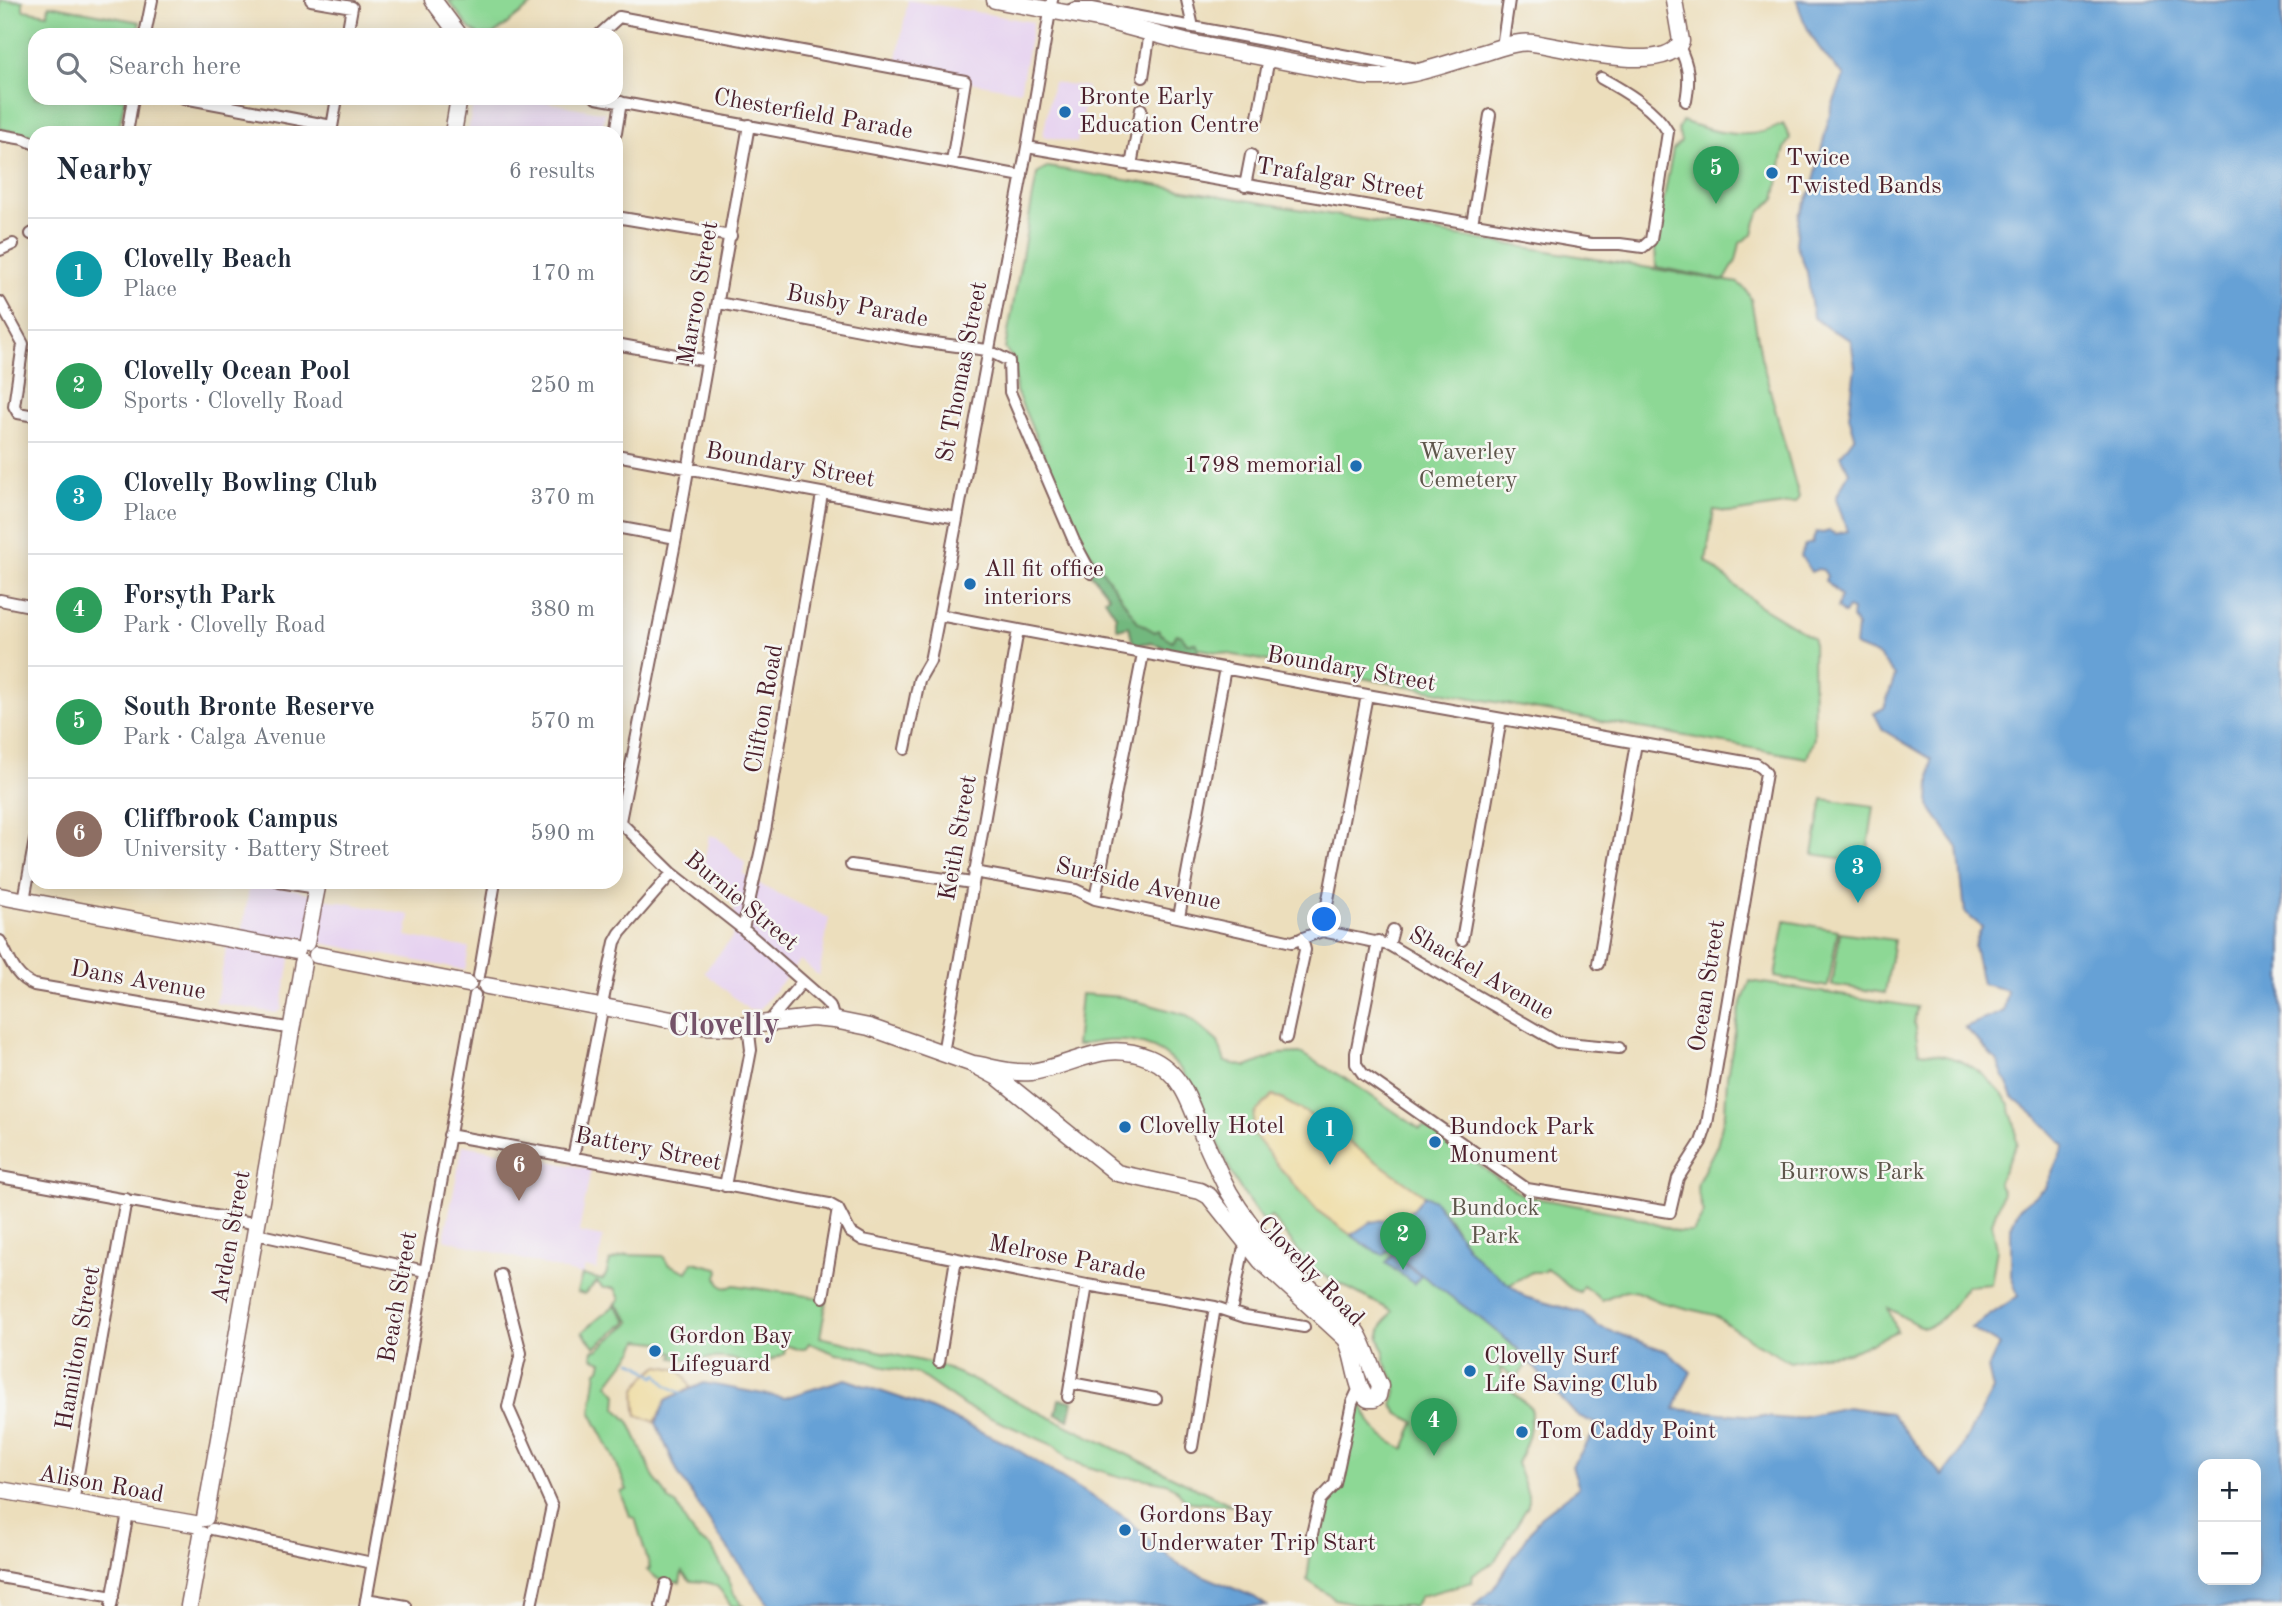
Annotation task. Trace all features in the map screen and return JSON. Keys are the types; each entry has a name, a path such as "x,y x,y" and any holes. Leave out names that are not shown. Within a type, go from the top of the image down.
{"street":[{"path":"146,28 152,0"},
{"path":"311,0 352,7 348,28"},
{"path":"433,0 454,28"},
{"path":"995,0 1092,8 1421,70"},
{"path":"1187,0 1193,27"},
{"path":"1502,47 1509,0"},
{"path":"1056,7 1150,33 1374,78 1401,76 1521,43 1643,59 1660,57 1677,48 1681,35 1674,0"},
{"name":"St Thomas Street","path":"905,749 919,680 930,662 987,350 1056,7"},
{"path":"607,28 619,17 965,81 952,162"},
{"path":"1143,77 1150,33"},
{"path":"1677,48 1688,65 1686,101"},
{"path":"1258,117 1269,58"},
{"name":"Trafalgar Street","path":"1027,147 1591,244 1647,246 1651,240 1668,132 1635,98 1601,78"},
{"name":"Chesterfield Parade","path":"623,103 1022,176"},
{"path":"128,126 132,105"},
{"path":"217,105 317,126"},
{"path":"332,126 336,105"},
{"path":"454,126 458,105"},
{"path":"617,126 621,105"},
{"path":"1131,166 1142,109"},
{"path":"1472,224 1490,115"},
{"name":"Marroo Street","path":"623,796 689,469 749,125"},
{"path":"0,135 28,142"},
{"path":"1245,186 1251,155"},
{"path":"623,218 731,236"},
{"path":"0,250 13,244"},
{"path":"0,302 23,344 15,408 18,413 28,414"},
{"name":"Busby Parade","path":"719,303 912,340 987,350"},
{"path":"623,345 708,361"},
{"path":"987,350 1009,360 1010,392 1074,541 1091,573"},
{"name":"Boundary Street","path":"623,456 957,518"},
{"name":"Clifton Road","path":"743,929 765,831 822,494"},
{"path":"623,528 676,538"},
{"path":"0,600 28,606"},
{"name":"Boundary Street","path":"939,615 1756,764"},
{"name":"Keith Street","path":"943,1053 1018,630"},
{"path":"1095,899 1143,653"},
{"path":"1179,917 1225,668"},
{"path":"1286,1038 1305,950 1297,940 1322,931 1367,695"},
{"path":"1462,940 1501,719"},
{"path":"1598,964 1636,743"},
{"name":"Ocean Street","path":"1383,943 1356,1053 1356,1065 1363,1074 1527,1189 1670,1212 1678,1178 1700,1142 1706,1124 1765,784 1766,774 1756,764"},
{"name":"Burnie Street","path":"623,825 672,873 743,929 830,1006 834,1020"},
{"name":"Surfside Avenue","path":"851,865 1076,890 1095,899 1297,940"},
{"path":"573,1158 615,942 672,873"},
{"path":"24,900 28,878"},
{"name":"Arden Street","path":"189,1606 317,889"},
{"name":"Beach Street","path":"365,1603 494,889"},
{"name":"Clovelly Road","path":"0,896 703,1026 724,1027 812,1018 834,1020 869,1027 943,1053 973,1064 999,1079 1117,1174 1200,1191 1209,1196 1254,1242 1261,1261 1346,1339 1351,1348 1360,1386"},
{"path":"1383,943 1393,930"},
{"name":"Shackel Avenue","path":"1322,931 1383,943 1557,1042 1619,1048"},
{"name":"Dans Avenue","path":"0,941 19,975 24,981 34,985 293,1028"},
{"path":"768,1023 802,982"},
{"path":"726,1186 751,1050 748,1025"},
{"path":"973,1064 1013,1072 1035,1071 1094,1053 1110,1051 1129,1052 1148,1058 1165,1068 1182,1086 1215,1163 1254,1242 1243,1251 1231,1312"},
{"path":"1035,1071 1029,1077 1027,1087 1037,1108"},
{"name":"Battery Street","path":"449,1135 829,1204 838,1209"},
{"path":"0,1177 126,1199 425,1271"},
{"name":"Hamilton Street","path":"73,1503 126,1199"},
{"path":"823,1297 838,1209"},
{"name":"Melrose Parade","path":"838,1209 856,1238 1215,1307 1245,1317 1304,1326"},
{"path":"939,1362 956,1259"},
{"path":"501,1275 521,1353 508,1407 552,1506 531,1606"},
{"path":"1068,1397 1087,1284"},
{"path":"1192,1447 1215,1307"},
{"path":"1071,1383 1156,1399"},
{"path":"1312,1542 1320,1500 1335,1484 1352,1403 1360,1386"},
{"name":"Alison Road","path":"0,1490 204,1527 372,1563"},
{"path":"0,1577 112,1601 128,1513"},
{"path":"661,1606 666,1584"},
{"path":"365,1603 406,1606"}],"shaded area":[{"path":"908,0 1033,22 1020,91 896,64"},
{"name":"Bronte Early Education Centre","path":"1053,82 1087,87 1077,143 1043,136"},
{"path":"473,105 562,105 605,113 602,126 469,126"},
{"path":"709,835 717,837 745,863 743,874 829,918 819,976 800,960 760,1009 749,1010 704,972 732,938 735,904 702,875"},
{"path":"249,889 292,889 330,900 410,915 406,936 469,948 465,970 294,938 281,1010 276,1013 216,1003 227,944 242,934"},
{"path":"463,1145 591,1169 579,1232 603,1237 597,1270 585,1267 582,1275 444,1239"}],"green space":[{"path":"0,0 23,1 23,10 48,14 49,5 140,22 139,28 28,28 28,105 124,105 119,126 28,126 28,135 0,129"},
{"path":"448,0 538,0 502,28 469,28"},
{"path":"1682,121 1733,134 1758,133 1783,124 1790,138 1782,159 1775,199 1760,214 1753,234 1740,243 1736,261 1725,280 1656,267 1655,246 1673,149 1681,142 1678,130"},
{"name":"Waverley Cemetery","path":"1048,167 1738,283 1751,299 1761,357 1799,497 1796,503 1733,513 1714,510 1706,561 1757,604 1813,638 1814,738 1807,758 1167,643 1134,621 1081,541 1016,391 1013,359 1005,349 1037,174"},
{"path":"1085,545 1138,622 1155,632 1158,630 1172,641 1177,634 1187,643 1196,643 1199,648 1197,654 1186,657 1149,643 1138,646 1132,640 1129,626 1118,629 1116,616 1105,599 1109,596 1088,570 1082,547"},
{"path":"1823,799 1874,806 1866,862 1813,854"},
{"path":"1785,921 1838,930 1828,987 1775,977"},
{"path":"1840,932 1894,940 1885,993 1832,985"},
{"path":"1750,981 1917,1007 1914,1023 1919,1052 1948,1057 1971,1066 1991,1082 2010,1104 2017,1143 1998,1182 2003,1192 1992,1223 1997,1249 1991,1284 1967,1286 1942,1318 1929,1327 1919,1326 1888,1308 1897,1331 1849,1353 1821,1355 1790,1362 1755,1343 1714,1315 1660,1302 1637,1292 1625,1290 1602,1300 1583,1286 1580,1292 1575,1290 1546,1269 1545,1272 1532,1272 1509,1285 1473,1254 1444,1211 1431,1199 1307,1113 1274,1095 1268,1100 1281,1169 1318,1211 1372,1250 1388,1250 1482,1319 1530,1360 1517,1378 1500,1368 1507,1385 1531,1408 1531,1416 1528,1436 1517,1463 1528,1495 1528,1506 1494,1562 1473,1574 1472,1582 1421,1596 1414,1606 1366,1606 1335,1599 1307,1580 1311,1550 1319,1531 1324,1505 1342,1485 1357,1406 1363,1406 1378,1432 1404,1449 1415,1422 1399,1414 1392,1405 1396,1392 1395,1382 1384,1360 1379,1338 1392,1311 1313,1270 1271,1216 1263,1222 1234,1178 1196,1094 1183,1072 1166,1055 1143,1044 1114,1041 1076,1046 1081,994 1122,997 1186,1015 1218,1042 1225,1062 1247,1067 1279,1054 1300,1053 1351,1082 1420,1129 1424,1126 1525,1196 1633,1216 1678,1232 1693,1232 1704,1213 1697,1190 1698,1182 1717,1145 1725,1112 1727,1076 1739,1011"},
{"path":"626,1255 663,1256 668,1264 687,1272 693,1262 718,1268 718,1280 725,1287 734,1285 827,1299 820,1337 938,1365 1234,1506 1191,1502 1166,1483 1121,1477 1082,1465 1068,1459 1055,1446 966,1407 918,1374 880,1366 855,1356 836,1354 809,1343 805,1349 785,1345 784,1354 763,1362 746,1364 726,1358 673,1358 674,1353 668,1351 667,1343 639,1340 608,1384 617,1394 616,1408 630,1423 654,1478 669,1500 677,1505 698,1539 712,1548 734,1594 744,1606 731,1606 715,1585 690,1581 682,1572 680,1583 658,1579 647,1570 650,1568 635,1518 630,1517 621,1492 627,1490 591,1413 597,1371 602,1361 592,1357 593,1350 597,1350 631,1322 616,1303 620,1299 615,1288 603,1288 597,1282 584,1294 577,1292 582,1275 602,1280 610,1261"},
{"path":"615,1305 628,1321 595,1347 582,1332"},
{"path":"1059,1399 1073,1401 1069,1420 1056,1414"}],"sand":[{"path":"1273,1095 1307,1113 1424,1195 1413,1210 1371,1222 1351,1235 1318,1211 1252,1132 1254,1114"},
{"path":"658,1366 679,1371 691,1388 667,1399 655,1422 637,1415 635,1398 637,1386"}],"water":[{"path":"1797,0 2282,0 2282,1606 1474,1606 1493,1589 1540,1517 1579,1487 1572,1466 1599,1425 1576,1415 1518,1349 1481,1319 1388,1250 1384,1255 1351,1235 1371,1222 1413,1210 1424,1195 1434,1200 1481,1262 1525,1297 1583,1313 1597,1326 1666,1351 1691,1372 1675,1409 1790,1419 1847,1407 1891,1413 1942,1476 1957,1456 1993,1390 1988,1368 1999,1345 1971,1328 2018,1296 2011,1276 2011,1227 2019,1208 2045,1188 2064,1145 2013,1097 1997,1061 1965,1027 2004,1011 2007,990 1982,984 1974,946 1982,927 1965,913 1958,848 1929,806 1931,759 1883,730 1874,713 1884,708 1895,676 1879,656 1855,646 1857,627 1852,618 1853,610 1848,608 1844,614 1837,608 1841,596 1825,580 1827,576 1823,570 1811,572 1801,556 1805,545 1812,543 1816,532 1829,531 1836,534 1847,531 1836,498 1849,472 1841,455 1855,436 1849,416 1855,367 1851,340 1813,317 1807,272 1796,244 1799,215 1812,189 1831,109 1844,76 1828,59 1804,22"},
{"path":"1392,1255 1421,1276 1414,1284 1386,1263"},
{"path":"845,1379 924,1406 1008,1444 1123,1516 1180,1566 1254,1597 1267,1606 770,1606 679,1475 656,1423 666,1400 704,1383 784,1398"}],"waterway":[{"path":"631,1361 655,1377 658,1374 666,1385 681,1393"}],"place":[{"name":"Bronte Early Education Centre","path":"1065,112"},
{"name":"Twice Twisted Bands","path":"1772,173"},
{"name":"South Bronte Reserve","path":"1716,204"},
{"name":"1798 memorial","path":"1356,466"},
{"name":"All fit office interiors","path":"970,584"},
{"name":"Clovelly Bowling Club","path":"1858,903"},
{"name":"Clovelly Hotel","path":"1125,1127"},
{"name":"Bundock Park Monument","path":"1435,1142"},
{"name":"Clovelly Beach","path":"1330,1165"},
{"name":"Cliffbrook Campus","path":"519,1201"},
{"name":"Clovelly Ocean Pool","path":"1403,1270"},
{"name":"Gordon Bay Lifeguard","path":"655,1351"},
{"name":"Clovelly Surf Life Saving Club","path":"1470,1371"},
{"name":"Tom Caddy Point","path":"1522,1432"},
{"name":"Forsyth Park","path":"1434,1456"},
{"name":"Gordons Bay Underwater Trip Start","path":"1125,1530"}],"district":[{"name":"Clovelly","path":"724,1027"}],"park label":[{"name":"Burrows Park","path":"1852,1173"},
{"name":"Bundock Park","path":"1495,1223"}]}
